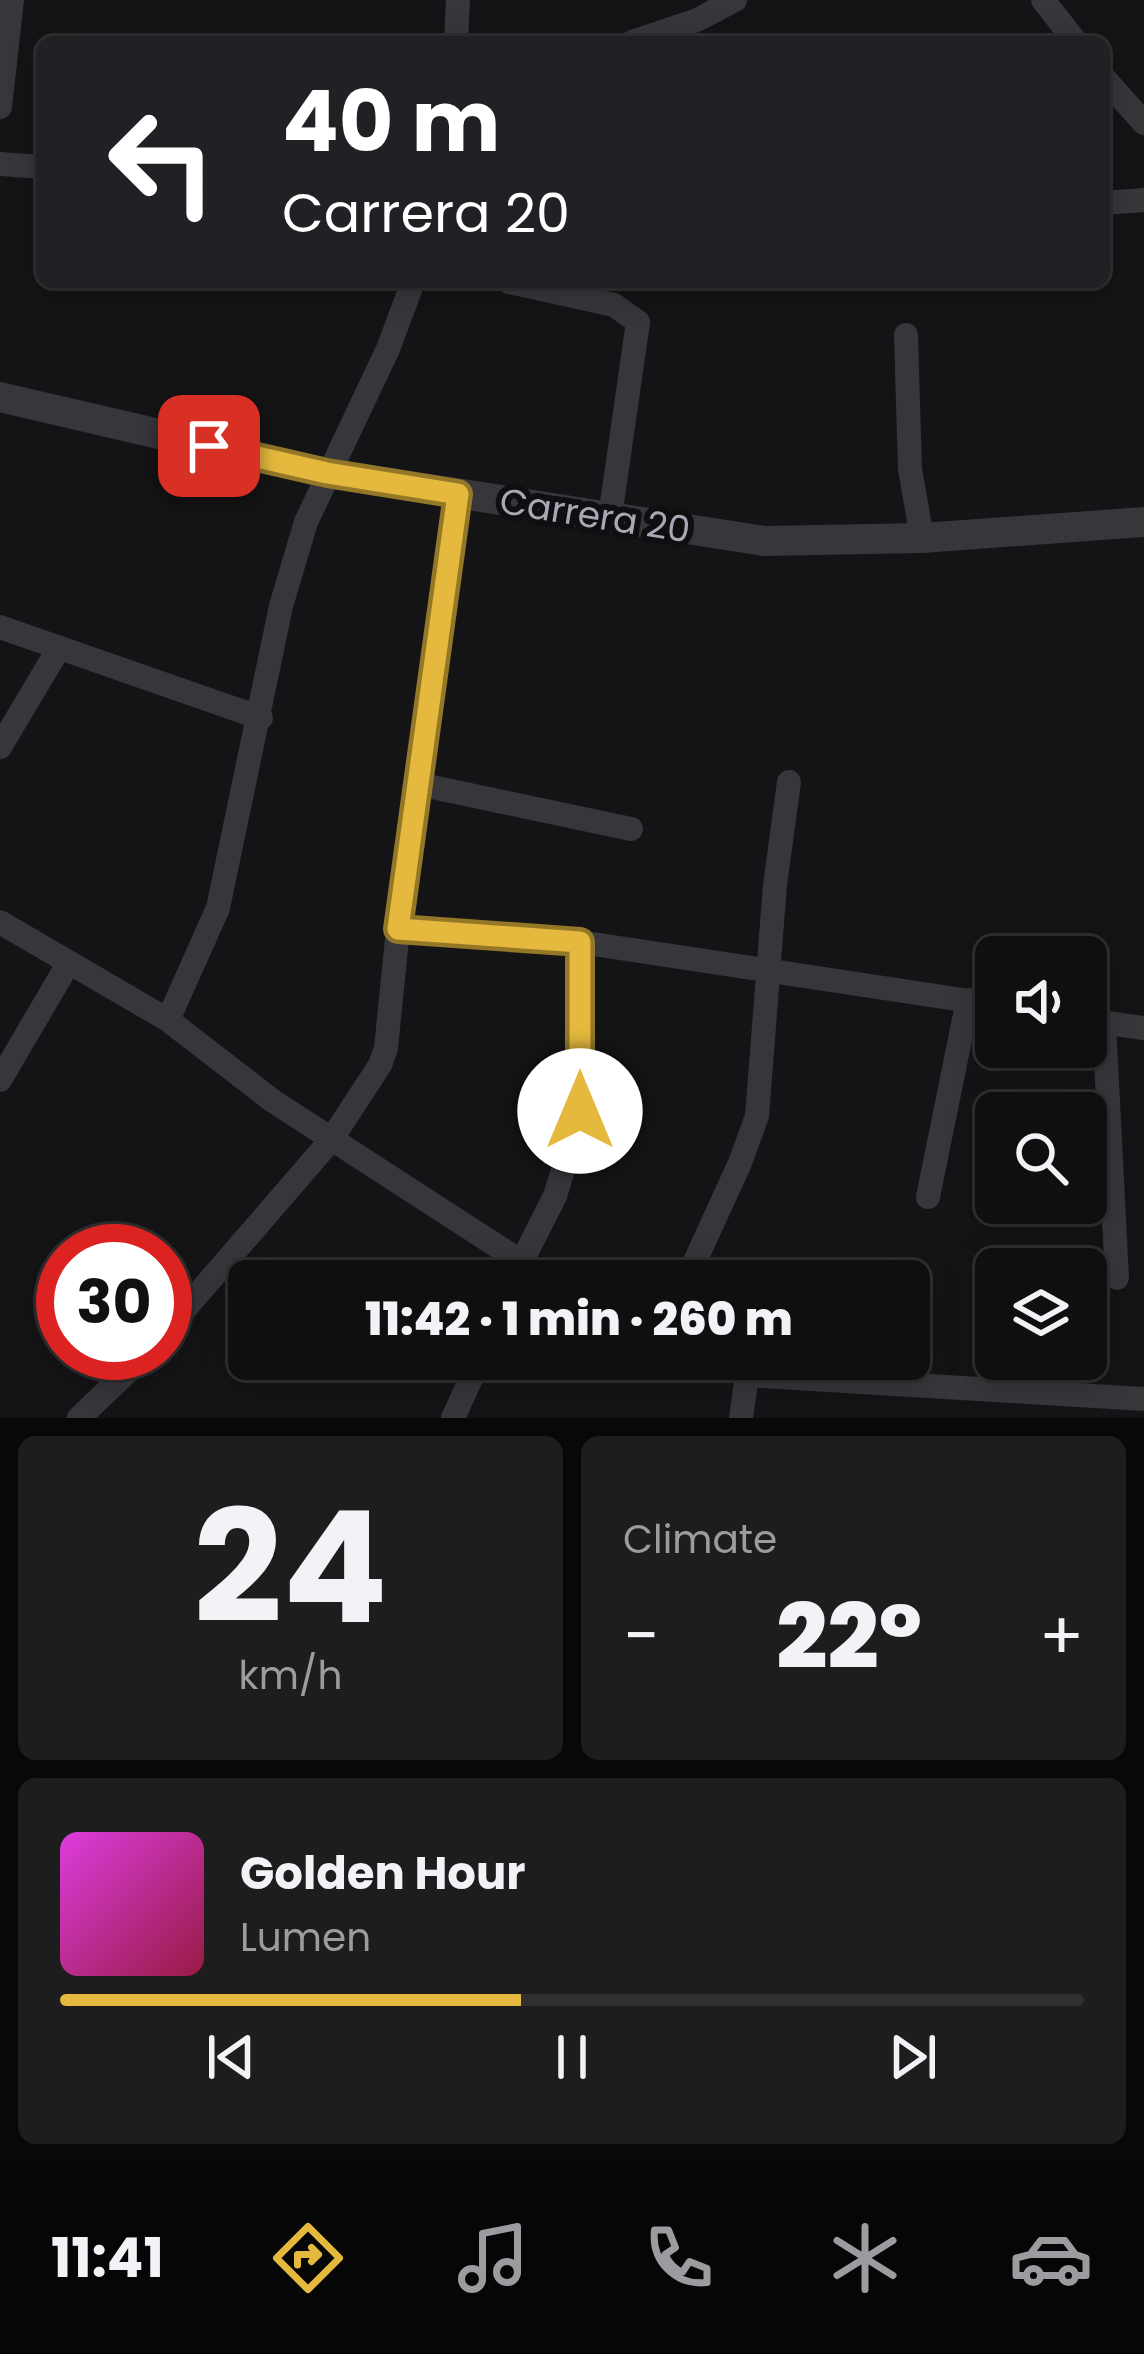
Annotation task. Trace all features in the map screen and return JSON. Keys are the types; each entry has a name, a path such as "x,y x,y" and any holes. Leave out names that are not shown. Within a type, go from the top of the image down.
{"street":[{"path":"0,107 12,0"},
{"path":"456,36 458,0"},
{"path":"650,36 697,20 735,0"},
{"path":"1043,0 1071,36"},
{"path":"1110,85 1144,123"},
{"path":"0,164 36,167"},
{"path":"1110,203 1144,200"},
{"path":"168,1020 218,908 281,606 306,522 388,349 410,288"},
{"path":"536,288 614,305 638,322 610,517"},
{"path":"906,335 910,469 922,538"},
{"name":"Carrera 20","path":"0,397 327,473 764,542 922,538 1135,522"},
{"path":"192,1301 331,1140 386,1048 458,494"},
{"path":"0,628 261,718"},
{"path":"0,748 58,648"},
{"path":"696,1260 758,1116 789,782"},
{"path":"418,784 631,829"},
{"path":"0,922 168,1020 499,1260"},
{"path":"398,929 580,942 975,1001"},
{"path":"522,1260 555,1196 580,1111 580,942"},
{"path":"0,1080 68,964"},
{"path":"928,1197 968,1000"},
{"path":"1107,1023 1144,1028"},
{"path":"1099,1068 1117,1278"},
{"path":"80,1418 119,1380"},
{"path":"453,1418 470,1380"},
{"path":"741,1418 746,1380"},
{"path":"830,1380 1144,1399"}],"route":[{"path":"209,446 327,473 458,494 398,929 580,942 580,1111"}]}
